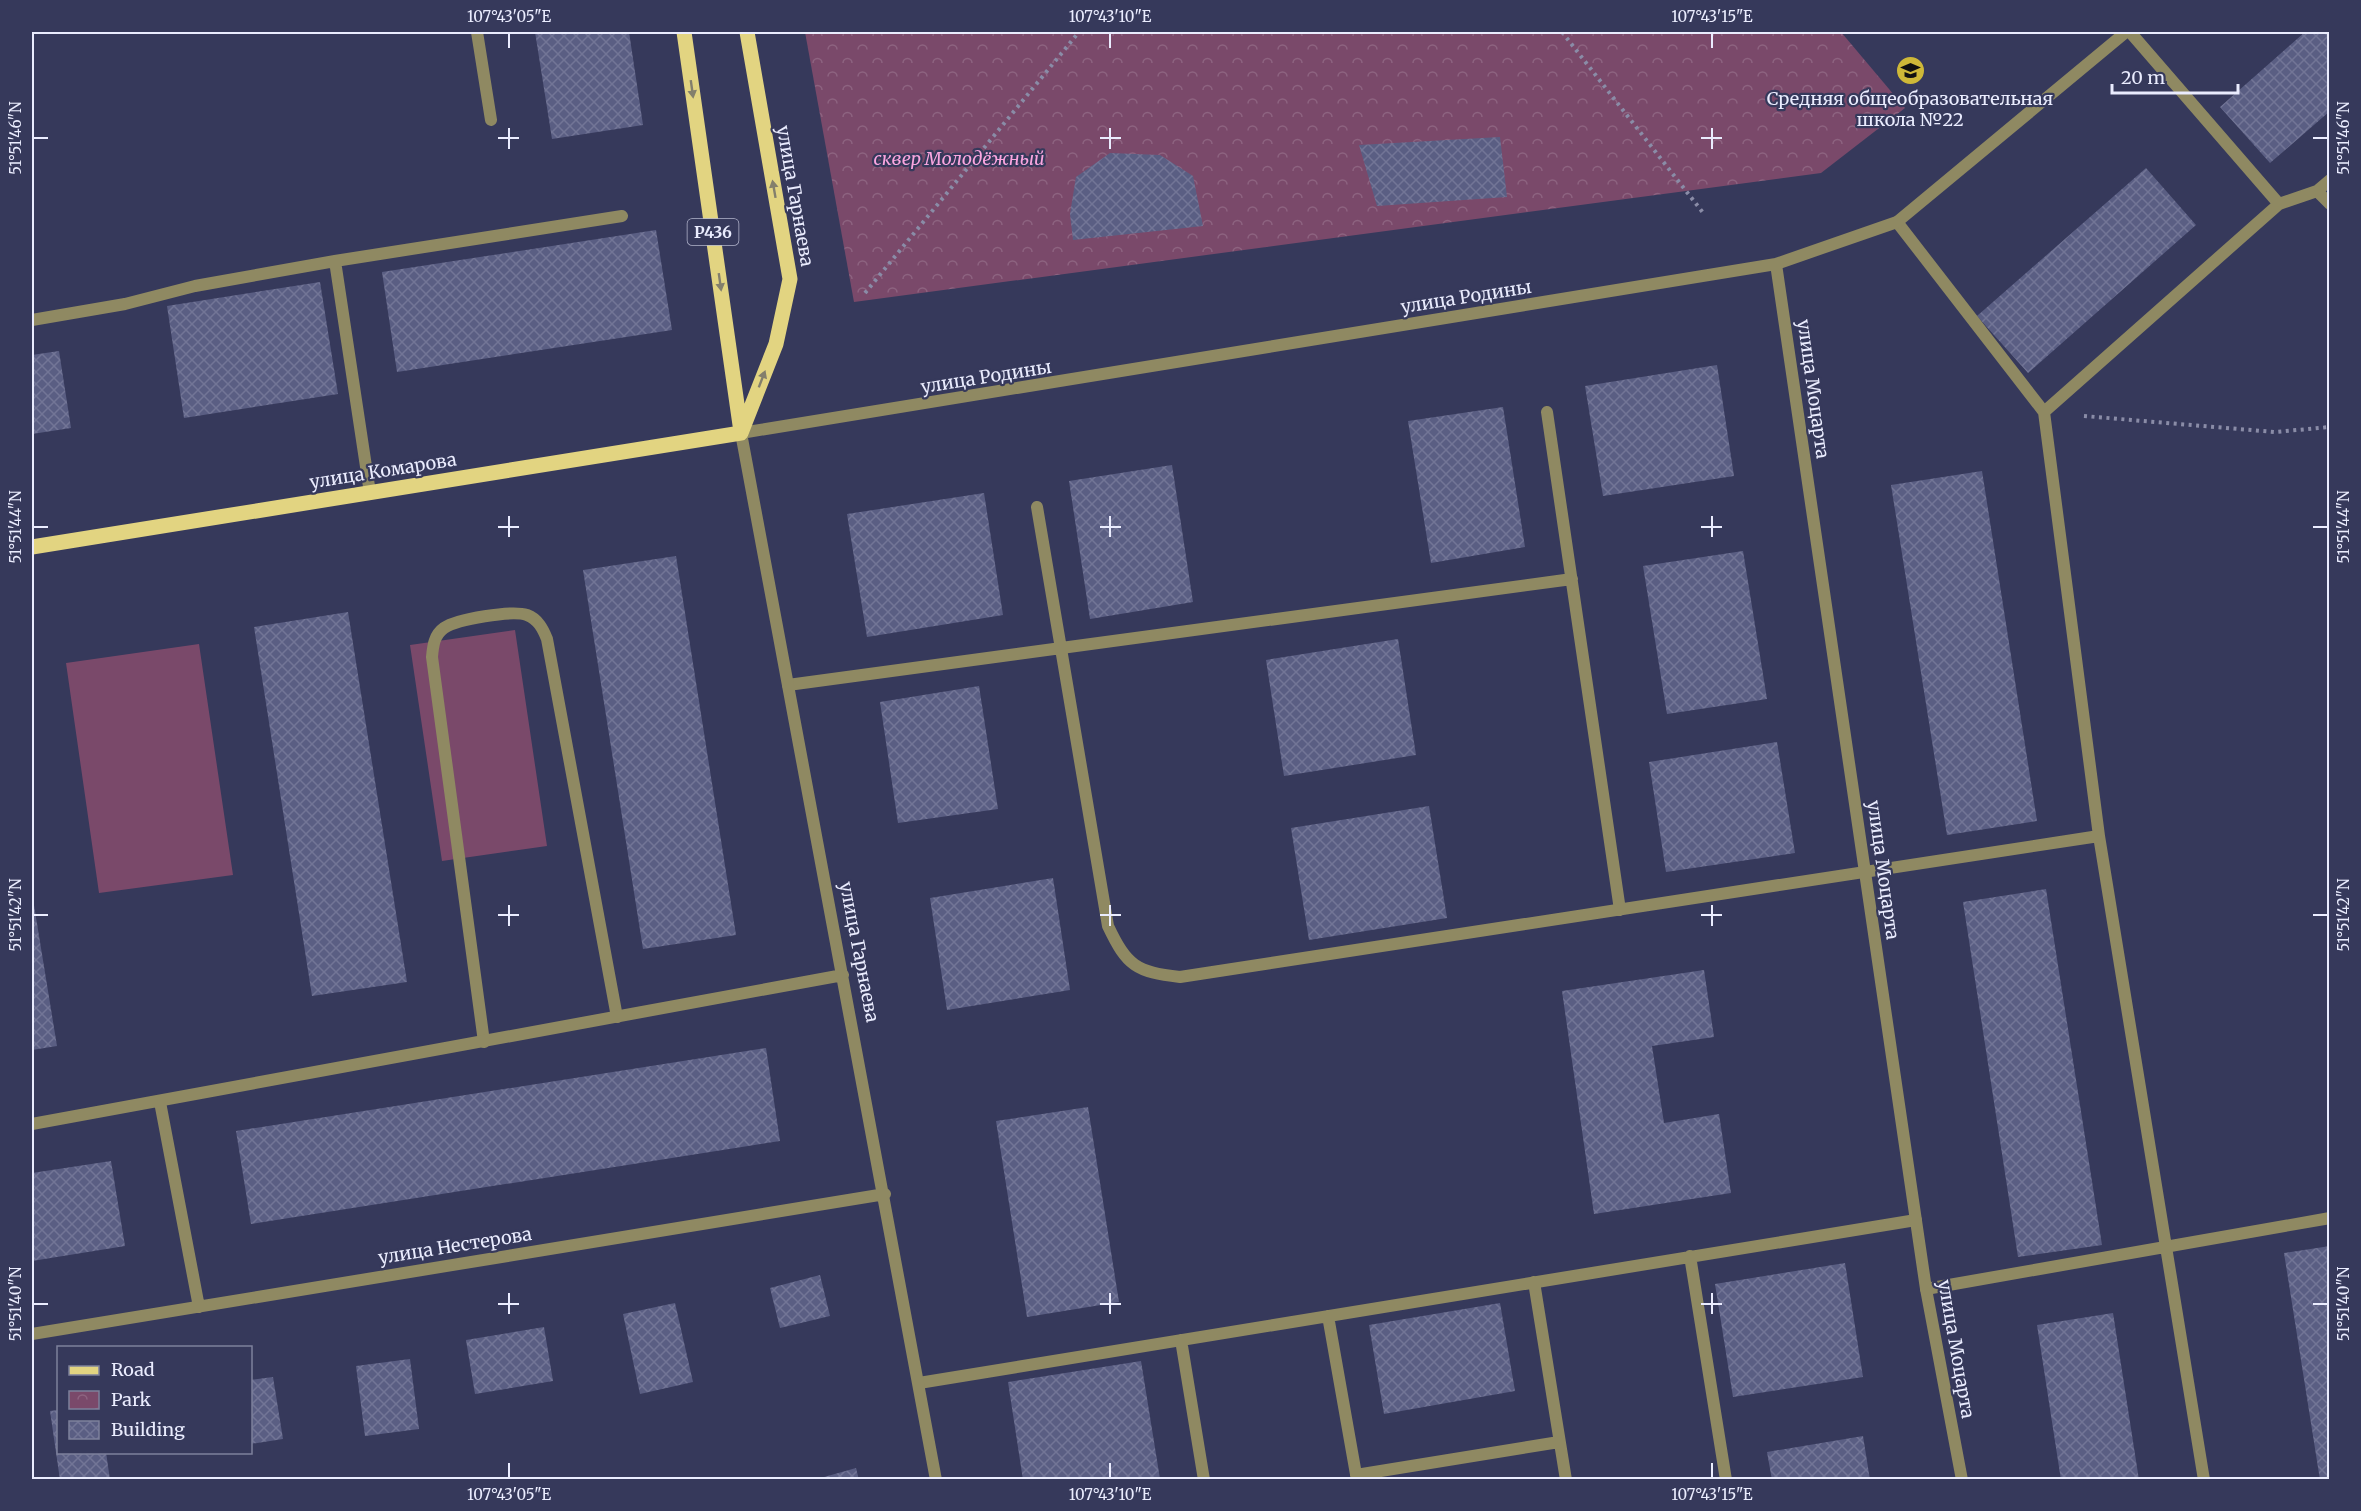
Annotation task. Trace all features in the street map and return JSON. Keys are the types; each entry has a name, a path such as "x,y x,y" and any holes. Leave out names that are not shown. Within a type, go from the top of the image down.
{"main road":[{"name":"улица Гарнаева","path":"684,32 741,433"},
{"name":"улица Гарнаева","path":"741,433 776,344 790,279 747,32"},
{"name":"улица Комарова","path":"32,547 741,433"}],"street":[{"path":"477,32 491,120"},
{"path":"2128,32 2279,204"},
{"name":"улица Родины","path":"741,433 1776,264 1897,222 2128,32"},
{"path":"2044,412 2279,204 2317,191 2330,180"},
{"path":"2317,191 2330,204"},
{"path":"32,320 335,261 622,216"},
{"path":"1897,222 2044,412 2099,836 2204,1479"},
{"path":"335,261 370,493"},
{"name":"улица Моцарта","path":"1776,264 1926,1289 1962,1479"},
{"path":"1547,412 1620,910"},
{"name":"улица Гарнаева","path":"741,433 885,1194 936,1479"},
{"path":"1037,507 1108,926 1122,955 1148,973 1180,977 2099,836"},
{"path":"789,685 1572,579"},
{"path":"484,1042 432,657 434,641 443,628 458,622 511,613 527,615 540,624 547,639 617,1017"},
{"path":"32,1124 843,975"},
{"path":"160,1102 199,1307"},
{"name":"улица Нестерова","path":"32,1334 885,1194"},
{"path":"1926,1289 2165,1249 2330,1218"},
{"path":"919,1383 1916,1220"},
{"path":"1690,1256 1726,1479"},
{"path":"1534,1282 1566,1479"},
{"path":"1328,1316 1356,1477 1559,1442"},
{"path":"1181,1340 1204,1479"}],"path":[{"path":"865,292 1079,32"},
{"path":"1562,32 1704,213"},
{"path":"2044,412 2275,432 2330,427"}],"green space":[{"name":"сквер Молодёжный","path":"805,32 1841,32 1905,108 1821,173 854,302"},
{"path":"515,630 547,846 442,861 410,645"},
{"path":"199,644 233,875 99,893 66,663"}],"building":[{"path":"535,32 629,32 643,125 552,139"},
{"path":"2305,32 2330,32 2330,111 2270,163 2220,107"},
{"path":"1500,137 1507,197 1377,206 1359,145"},
{"path":"1110,153 1160,155 1193,176 1203,226 1073,240 1070,214 1076,177"},
{"path":"2146,168 2196,225 2028,373 1977,316"},
{"path":"656,230 672,330 397,372 382,272"},
{"path":"320,282 338,394 184,418 167,306"},
{"path":"59,351 71,428 32,434 32,355"},
{"path":"1717,365 1734,476 1603,496 1585,386"},
{"path":"1503,407 1525,547 1431,563 1408,421"},
{"path":"1172,465 1193,602 1090,619 1069,481"},
{"path":"1982,471 2037,821 1947,835 1891,485"},
{"path":"984,493 1003,615 867,637 847,514"},
{"path":"1743,551 1767,699 1667,714 1643,566"},
{"path":"676,556 736,935 643,949 583,570"},
{"path":"348,612 407,982 312,996 254,627"},
{"path":"1398,639 1416,755 1284,776 1266,660"},
{"path":"979,686 998,809 898,823 880,702"},
{"path":"1777,742 1795,853 1666,872 1649,762"},
{"path":"1429,806 1447,918 1309,940 1291,828"},
{"path":"1053,878 1070,990 947,1010 930,898"},
{"path":"2046,889 2102,1245 2018,1257 1963,902"},
{"path":"32,893 57,1046 32,1050"},
{"path":"1704,970 1714,1037 1652,1046 1664,1123 1719,1114 1731,1193 1594,1214 1562,991"},
{"path":"766,1048 780,1141 251,1224 236,1131"},
{"path":"1088,1107 1119,1302 1027,1317 996,1121"},
{"path":"111,1161 125,1246 32,1261 32,1173"},
{"path":"2330,1246 2330,1480 2320,1480 2284,1253"},
{"path":"1845,1263 1863,1377 1733,1397 1715,1284"},
{"path":"820,1275 830,1316 780,1328 770,1288"},
{"path":"675,1303 693,1382 640,1394 623,1314"},
{"path":"1500,1303 1515,1391 1384,1414 1369,1325"},
{"path":"2113,1313 2139,1480 2061,1480 2037,1325"},
{"path":"544,1327 553,1381 475,1394 466,1340"},
{"path":"410,1359 419,1429 365,1436 356,1366"},
{"path":"1141,1361 1160,1479 1023,1480 1008,1382"},
{"path":"273,1377 283,1439 252,1444 252,1380"},
{"path":"57,1410 57,1454 106,1454 110,1480 60,1480 50,1411"},
{"path":"1863,1436 1870,1480 1772,1480 1767,1452"},
{"path":"856,1468 859,1480 817,1480 817,1479"}],"place":[{"name":"Средняя общеобразовательная школа №22","path":"1910,70"}]}
